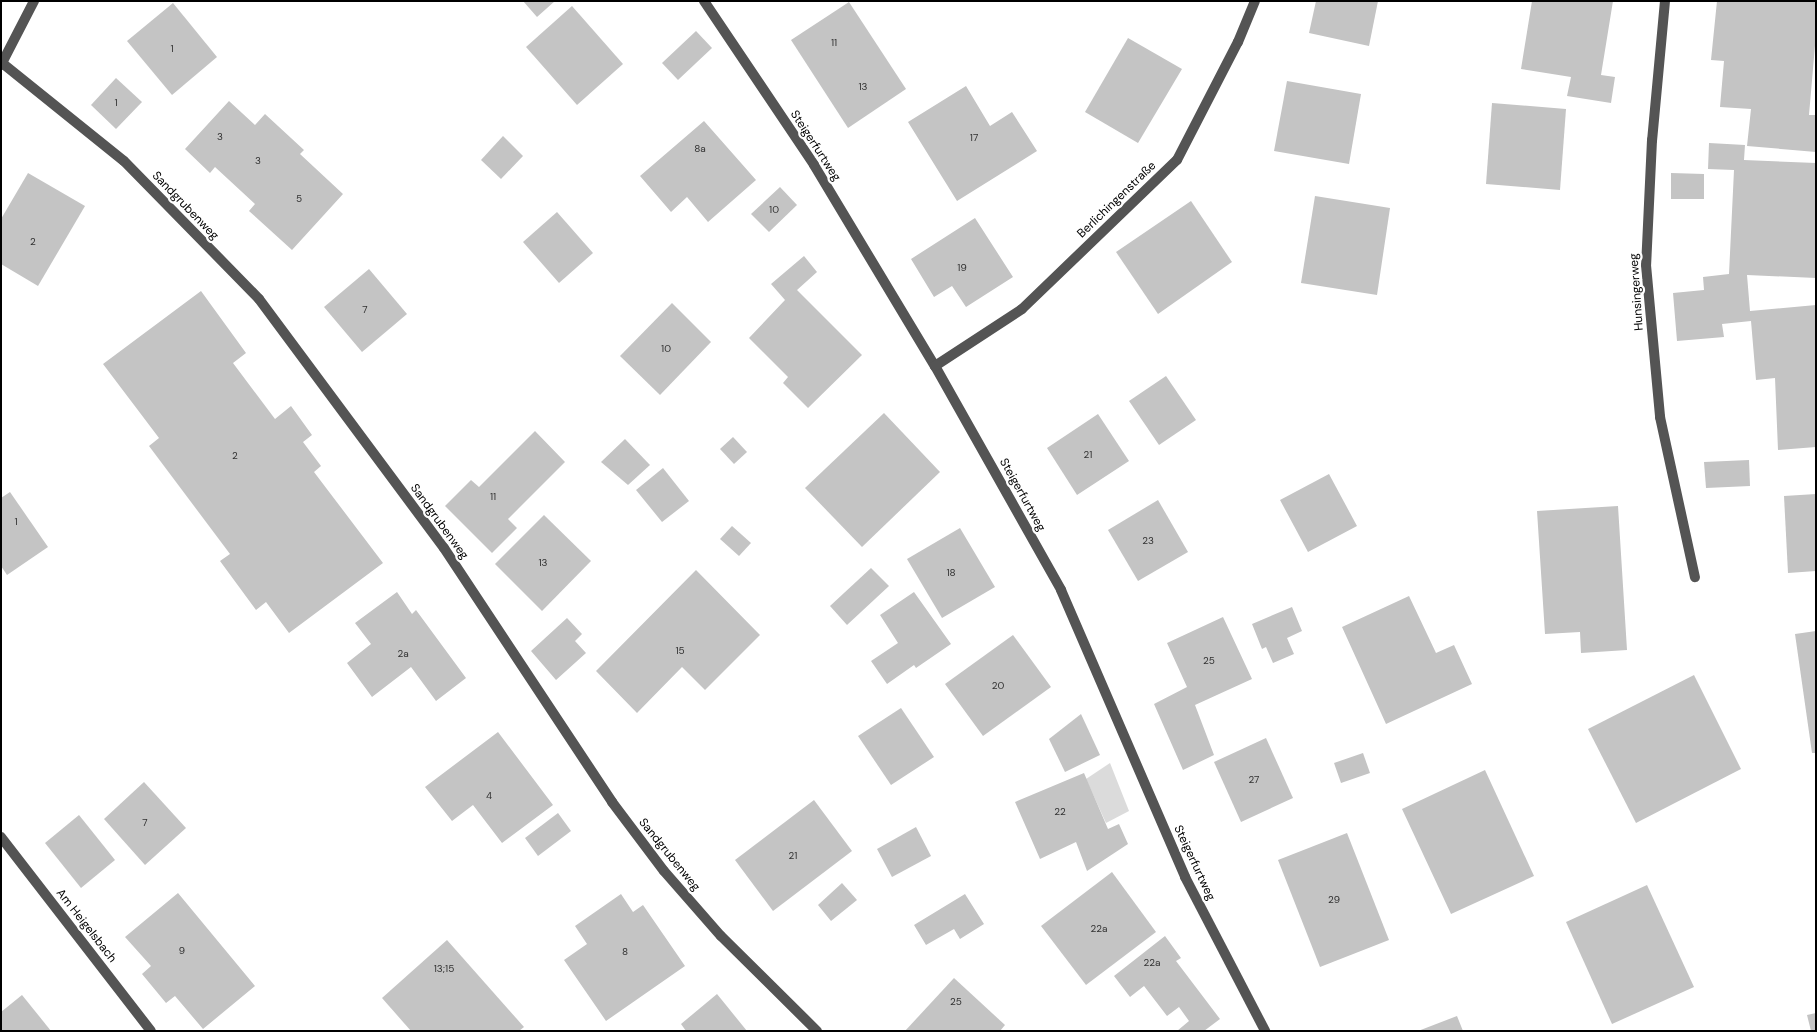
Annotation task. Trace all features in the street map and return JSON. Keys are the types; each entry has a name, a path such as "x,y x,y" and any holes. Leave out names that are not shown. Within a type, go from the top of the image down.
{"street":[{"path":"2,64 34,1"},
{"name":"Steigerfurtweg","path":"704,1 814,166 935,366 1061,590 1184,877 1265,1031"},
{"name":"Berlichingenstraße","path":"935,366 1022,309 1177,160 1238,42 1255,1"},
{"name":"Hunsingerweg","path":"1665,1 1652,140 1646,265 1660,417 1695,577"},
{"name":"Sandgrubenweg","path":"2,64 124,161 259,299 444,548 612,802 664,871 721,936 817,1031"},
{"name":"Am Heigelsbach","path":"1,837 151,1031"}],"shaded area":[{"path":"1110,763 1129,811 1106,823 1086,779"}],"building":[{"path":"523,1 555,1 537,17"},
{"path":"1316,1 1378,1 1369,46 1309,33"},
{"path":"1532,1 1613,1 1601,75 1615,77 1611,103 1567,96 1571,77 1521,69"},
{"path":"1717,1 1816,1 1816,34 1809,115 1816,115 1816,152 1747,146 1751,109 1720,107 1724,61 1711,60"},
{"path":"849,2 906,89 848,128 791,40"},
{"path":"173,3 217,57 172,95 127,41"},
{"path":"572,6 623,64 577,105 526,47"},
{"path":"696,31 712,48 678,80 662,63"},
{"path":"1128,38 1182,69 1138,143 1085,112"},
{"path":"116,78 142,102 116,129 91,105"},
{"path":"1287,81 1361,94 1349,164 1274,151"},
{"path":"966,86 990,126 1012,112 1037,151 957,201 908,122"},
{"path":"229,101 255,125 265,114 304,150 300,154 343,194 292,250 249,211 255,204 215,167 210,173 185,149"},
{"path":"1492,103 1566,109 1560,190 1486,184"},
{"path":"704,121 756,180 708,222 687,197 671,212 640,176"},
{"path":"503,136 523,156 501,179 481,160"},
{"path":"1709,143 1745,145 1744,160 1816,163 1816,278 1747,275 1750,311 1816,305 1816,447 1778,450 1775,378 1756,380 1751,321 1722,324 1724,337 1677,341 1673,293 1704,290 1703,277 1729,274 1734,170 1708,169"},
{"path":"28,173 85,206 38,286 1,264 1,219"},
{"path":"1671,173 1704,174 1704,199 1671,199"},
{"path":"780,187 797,205 769,232 751,214"},
{"path":"1315,196 1390,208 1377,295 1301,283"},
{"path":"1191,201 1232,262 1158,314 1116,252"},
{"path":"557,212 593,253 559,283 523,242"},
{"path":"975,218 1013,277 966,307 952,286 934,297 911,259"},
{"path":"804,256 817,272 797,290 862,355 808,408 783,383 788,377 749,338 785,300 771,284"},
{"path":"369,269 407,314 362,352 324,307"},
{"path":"201,291 246,353 233,363 275,419 291,406 312,435 303,442 321,466 314,472 383,563 289,633 266,602 256,610 220,561 230,554 149,446 159,438 103,364"},
{"path":"672,303 711,342 660,395 620,356"},
{"path":"1166,376 1196,420 1159,445 1129,401"},
{"path":"884,413 940,472 862,547 805,488"},
{"path":"1098,414 1129,461 1077,495 1047,448"},
{"path":"535,431 565,462 508,519 517,528 492,553 445,506 471,480 479,487"},
{"path":"733,437 747,452 734,464 720,449"},
{"path":"625,439 650,465 628,485 601,462"},
{"path":"1749,460 1750,486 1706,488 1704,462"},
{"path":"663,468 689,501 662,522 636,490"},
{"path":"1329,474 1357,526 1308,552 1280,500"},
{"path":"10,492 48,547 7,575 1,566 1,498"},
{"path":"1816,494 1816,571 1788,573 1784,496"},
{"path":"1158,500 1188,552 1138,581 1108,530"},
{"path":"1618,506 1627,650 1581,653 1580,632 1545,634 1537,511"},
{"path":"544,515 591,561 542,611 495,564"},
{"path":"732,526 751,543 739,556 720,539"},
{"path":"960,528 995,587 942,618 907,559"},
{"path":"871,568 889,586 847,625 830,606"},
{"path":"696,570 760,635 705,690 682,667 637,713 596,671"},
{"path":"397,592 412,614 416,610 466,678 436,701 411,667 372,697 347,663 371,644 355,623"},
{"path":"914,592 951,644 916,668 914,665 887,684 871,661 898,643 880,615"},
{"path":"1409,596 1436,653 1454,645 1472,684 1386,724 1342,627"},
{"path":"1292,607 1302,631 1287,638 1294,654 1273,663 1266,647 1262,649 1252,624"},
{"path":"1223,617 1252,679 1195,705 1214,755 1183,770 1154,704 1187,687 1167,643"},
{"path":"567,618 582,634 575,641 586,653 556,680 531,651"},
{"path":"1816,631 1816,753 1812,753 1795,634"},
{"path":"1013,635 1051,687 983,736 945,684"},
{"path":"1694,675 1741,769 1636,823 1588,729"},
{"path":"901,708 934,757 891,785 858,736"},
{"path":"1081,714 1100,755 1065,772 1049,739"},
{"path":"498,732 553,805 502,843 473,805 452,821 425,787"},
{"path":"1266,738 1293,798 1241,822 1214,762"},
{"path":"1363,753 1370,773 1341,783 1334,763"},
{"path":"1485,770 1534,876 1451,914 1402,809"},
{"path":"1084,773 1108,829 1119,824 1128,844 1087,871 1076,842 1040,859 1015,802"},
{"path":"144,782 186,828 145,865 104,819"},
{"path":"814,800 852,851 773,911 735,860"},
{"path":"558,813 571,831 538,856 525,838"},
{"path":"79,815 115,860 81,888 45,843"},
{"path":"916,827 931,856 892,877 877,849"},
{"path":"1347,833 1389,940 1320,967 1278,860"},
{"path":"1112,872 1156,932 1086,985 1041,926"},
{"path":"842,883 857,900 831,921 818,905"},
{"path":"1647,885 1694,987 1612,1024 1566,922"},
{"path":"178,893 255,986 203,1029 175,996 166,1003 142,974 151,966 125,937"},
{"path":"621,894 633,912 643,905 685,966 606,1021 564,960 587,944 575,926"},
{"path":"965,894 984,924 960,939 954,929 926,945 914,925"},
{"path":"1165,936 1181,958 1176,961 1220,1019 1204,1031 1177,1031 1189,1021 1179,1007 1167,1016 1144,986 1130,997 1114,976"},
{"path":"447,940 524,1027 519,1031 411,1031 382,998"},
{"path":"954,978 1005,1025 1000,1031 905,1031"},
{"path":"717,994 747,1031 686,1031 681,1024"},
{"path":"22,995 51,1031 1,1031 1,1012"},
{"path":"1816,1013 1816,1031 1811,1031 1807,1015"},
{"path":"1457,1016 1463,1031 1418,1031"}]}
